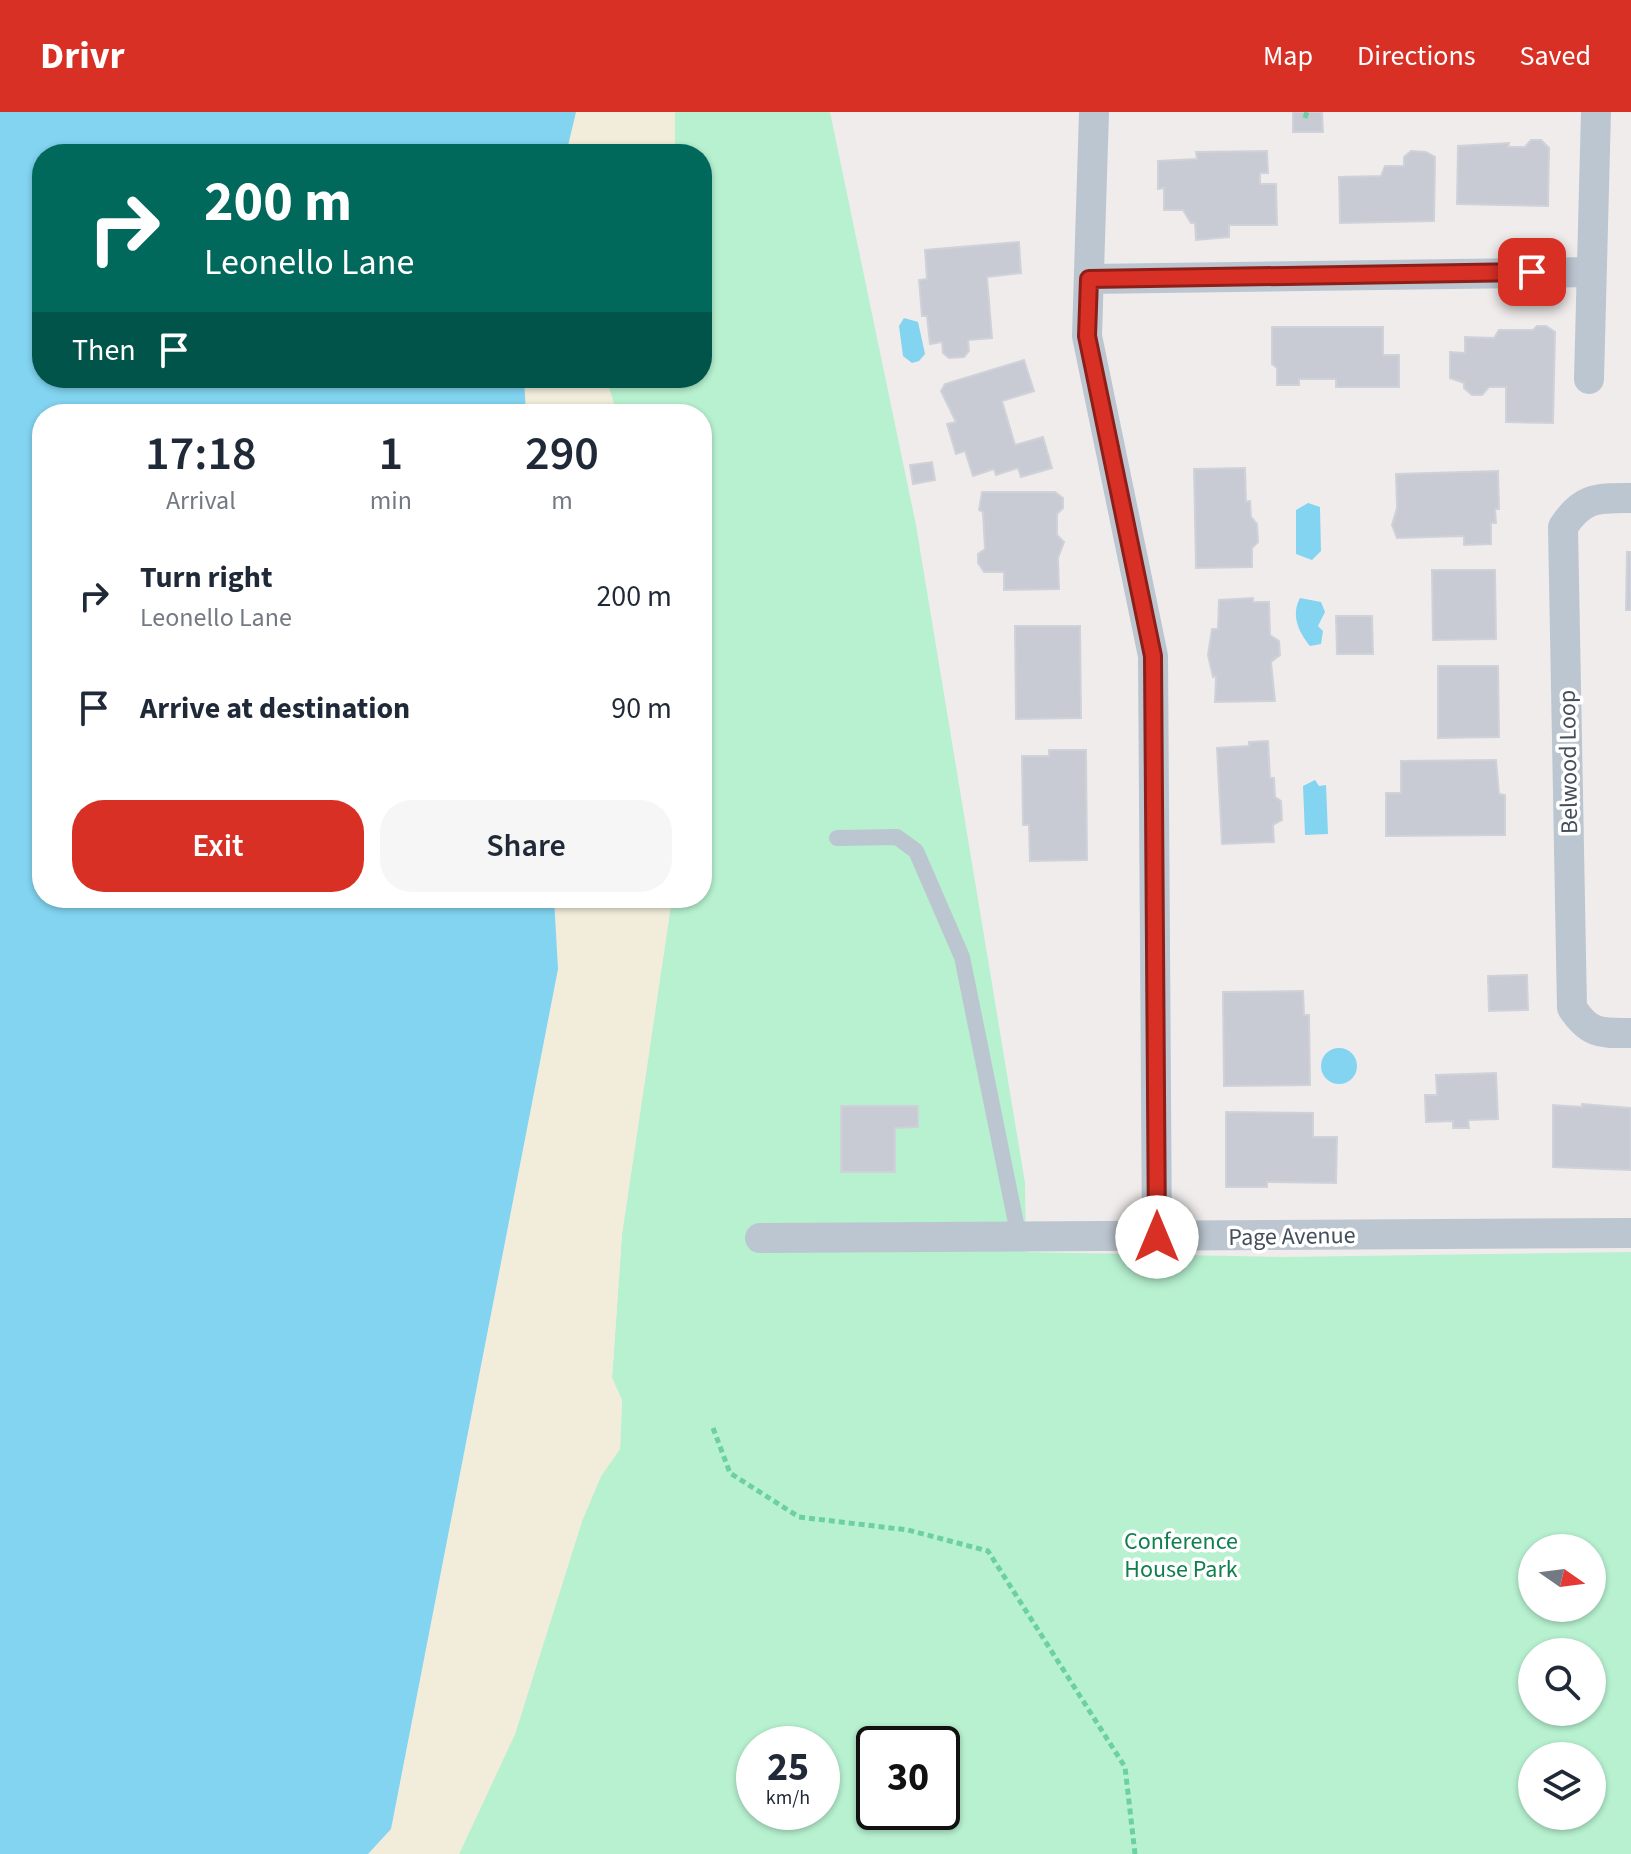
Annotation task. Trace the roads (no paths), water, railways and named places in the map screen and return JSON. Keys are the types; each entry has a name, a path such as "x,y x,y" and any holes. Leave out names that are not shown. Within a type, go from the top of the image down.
{"street":[{"path":"1094,112 1087,336 1153,656 1157,1237"},
{"path":"1589,379 1596,112"},
{"path":"1089,279 1591,272"},
{"name":"Belwood Loop","path":"1631,498 1598,498 1575,508 1563,527 1572,1008 1584,1025 1602,1033 1631,1033"},
{"name":"Page Avenue","path":"760,1238 1631,1233"}],"lane":[{"path":"837,838 897,837 916,851 962,957 1019,1238"}],"water":[{"path":"0,112 576,112 568,144 32,144 32,388 525,388 525,404 32,404 32,908 555,908 558,969 391,1829 368,1854 0,1854"},
{"path":"904,318 918,322 925,354 912,363 903,356 899,326"},
{"path":"1308,503 1320,507 1321,551 1312,560 1296,554 1296,510"},
{"path":"1300,598 1321,602 1325,612 1318,626 1323,631 1321,644 1310,646 1299,629 1296,611"},
{"path":"1315,780 1319,786 1326,785 1328,834 1305,835 1303,786"},
{"path":"1339,1048 1351,1054 1357,1066 1351,1078 1339,1084 1327,1078 1321,1066 1327,1054"}],"park label":[{"name":"Conference House Park","path":"1181,1555"}]}
